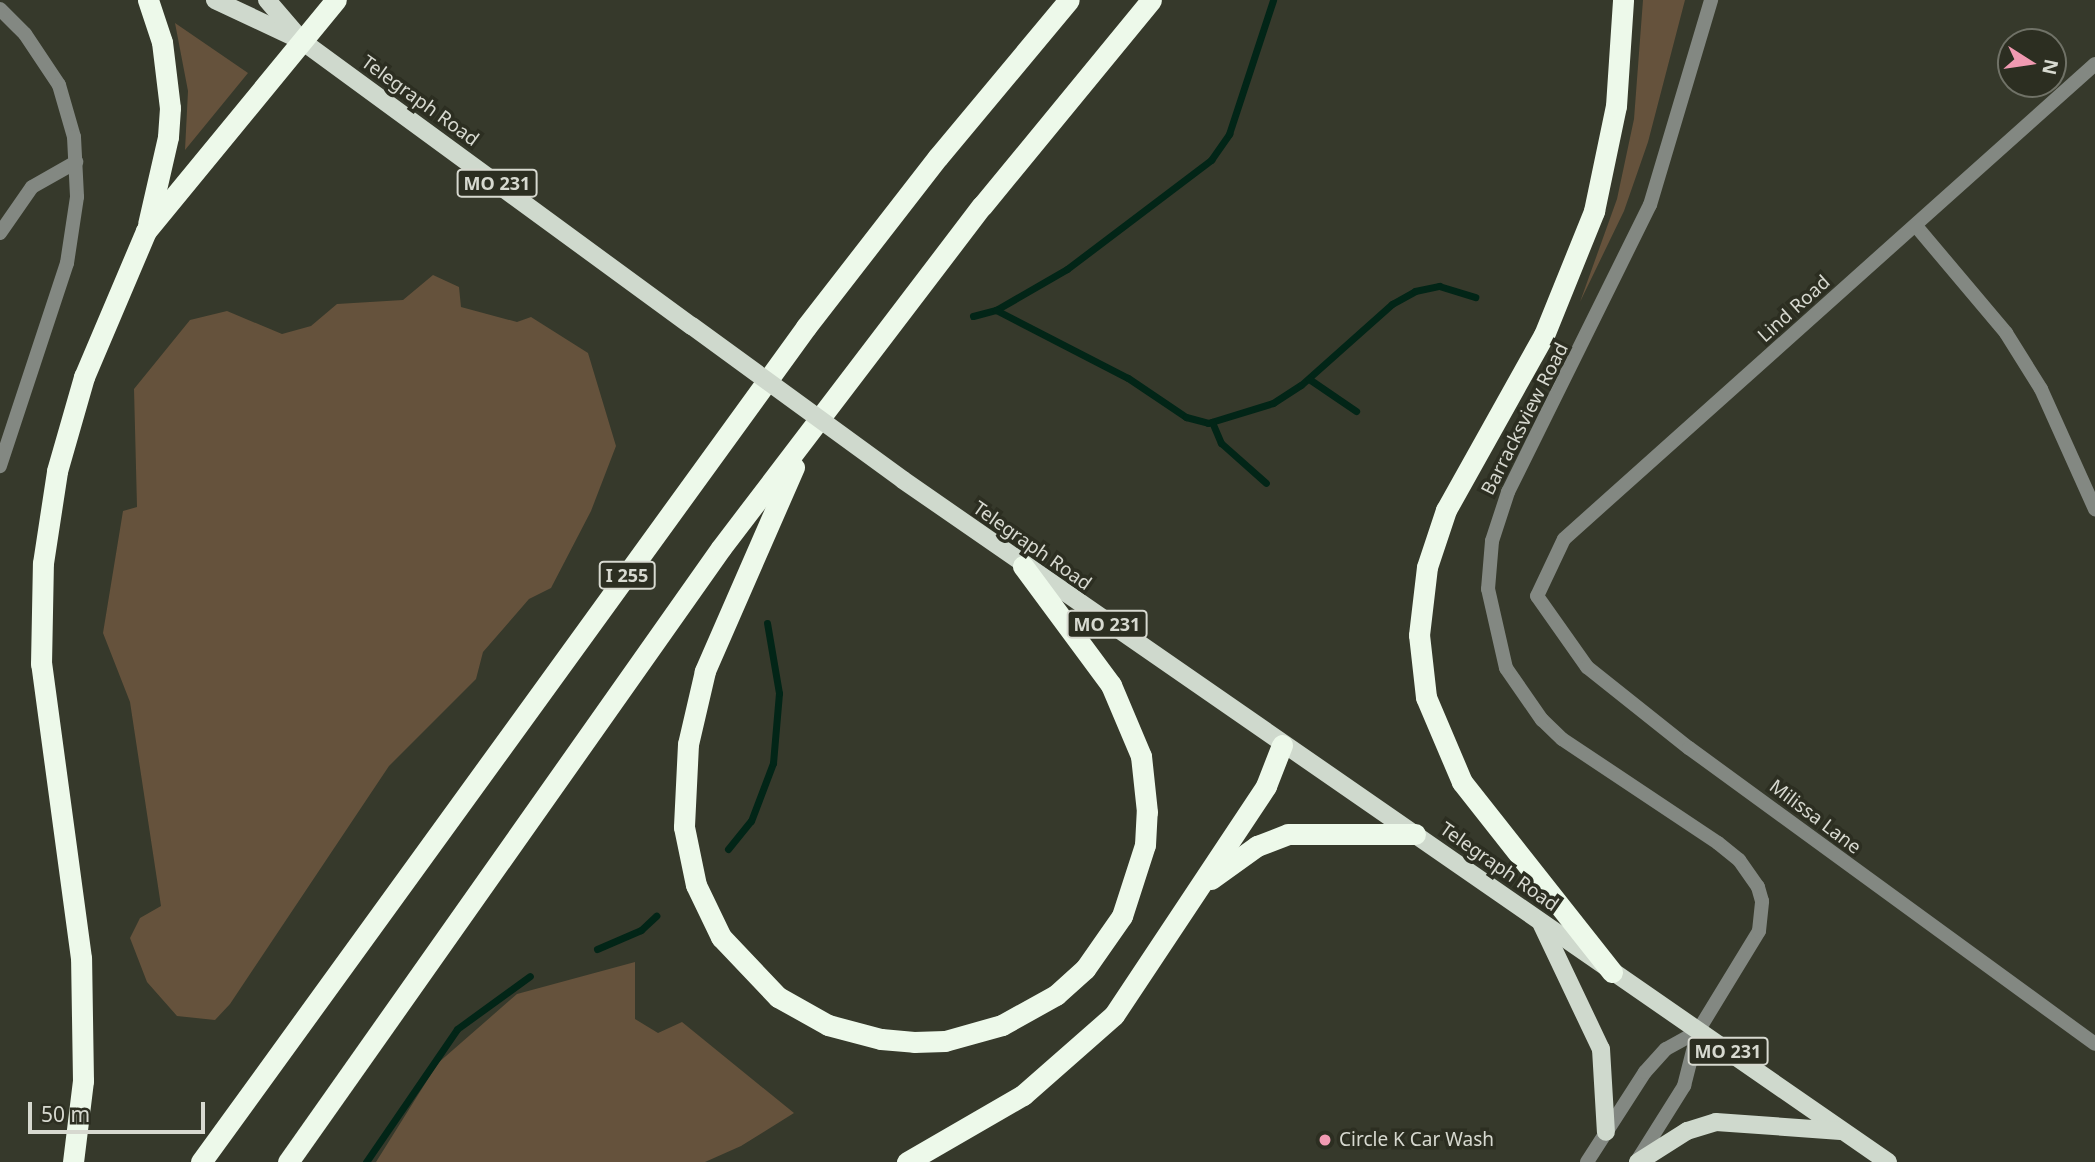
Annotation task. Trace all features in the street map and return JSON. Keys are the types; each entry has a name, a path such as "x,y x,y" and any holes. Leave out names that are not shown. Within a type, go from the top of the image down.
{"highway":[{"path":"73,1162 83,1081 84,1004 73,891 41,664 43,563 68,428 101,332 146,230 168,137 170,108 162,43 148,0"},
{"path":"146,230 336,0"},
{"name":"I 255","path":"201,1162 806,327 938,157 1069,0"},
{"name":"I 255","path":"288,1162 572,756 811,430 990,196 1151,0"},
{"path":"1612,972 1462,782 1426,697 1419,635 1427,567 1446,510 1544,335 1594,211 1616,106 1623,0"},
{"path":"811,430 705,671 690,732 683,801 696,885 721,937 778,997 828,1025 881,1039 914,1042 945,1041 1002,1025 1056,995 1085,969 1122,916 1145,845 1147,812 1141,756 1111,685 1023,566"},
{"path":"907,1162 982,1121 1071,1057 1114,1014 1142,978 1266,786 1282,745"},
{"path":"1200,886 1257,846 1288,834 1415,834"}],"main road":[{"name":"Telegraph Road","path":"215,0 302,41 1023,566 1888,1162"},
{"name":"Telegraph Road","path":"267,0 302,41"},
{"path":"1540,922 1601,1049 1606,1132"},
{"path":"1637,1162 1687,1131 1716,1122 1844,1131"}],"street":[{"name":"Barracksview Road","path":"1637,1162 1684,1086 1698,1031 1759,931 1758,887 1739,860 1718,843 1562,739 1542,720 1506,668 1488,589 1492,541 1508,492 1650,205 1711,0"},
{"path":"0,9 25,34 59,85 69,111 76,162 76,197 67,263 0,467"},
{"name":"Lind Road","path":"1537,596 1563,539 2095,64"},
{"path":"0,233 32,187 76,162"},
{"path":"1916,226 2006,333 2041,389 2095,509"},
{"name":"Milissa Lane","path":"1537,596 1561,636 1597,675 1755,797 2095,1044"},
{"name":"Barracksview Road","path":"1587,1162 1645,1072 1666,1049 1698,1031"}],"shaded area":[{"path":"1643,0 1685,0 1648,142 1624,211 1580,302 1617,199 1634,119"},
{"path":"175,23 248,73 185,150 188,91"},
{"path":"433,275 459,287 461,307 517,322 531,317 588,353 616,446 591,511 551,588 529,599 483,652 476,679 389,766 230,1004 215,1020 177,1016 147,982 130,938 140,918 161,906 130,702 103,633 123,511 137,507 134,389 190,320 227,311 282,334 311,326 337,304 403,300"},
{"path":"635,962 635,1019 658,1033 682,1022 794,1113 741,1146 705,1162 376,1162 438,1063 517,994"}],"waterway":[{"path":"996,310 1067,269 1211,160 1229,134 1273,0"},
{"path":"973,316 996,310 1128,378 1186,417 1208,423 1273,403 1301,385 1392,304 1415,291 1439,286 1475,297"},
{"path":"1309,379 1356,411"},
{"path":"1212,422 1221,443 1266,483"},
{"path":"728,849 751,821 773,763 779,693 767,623"},
{"path":"597,949 641,930 656,916"},
{"path":"366,1162 457,1029 530,976"}],"place":[{"name":"Circle K Car Wash","path":"1325,1140"}]}
